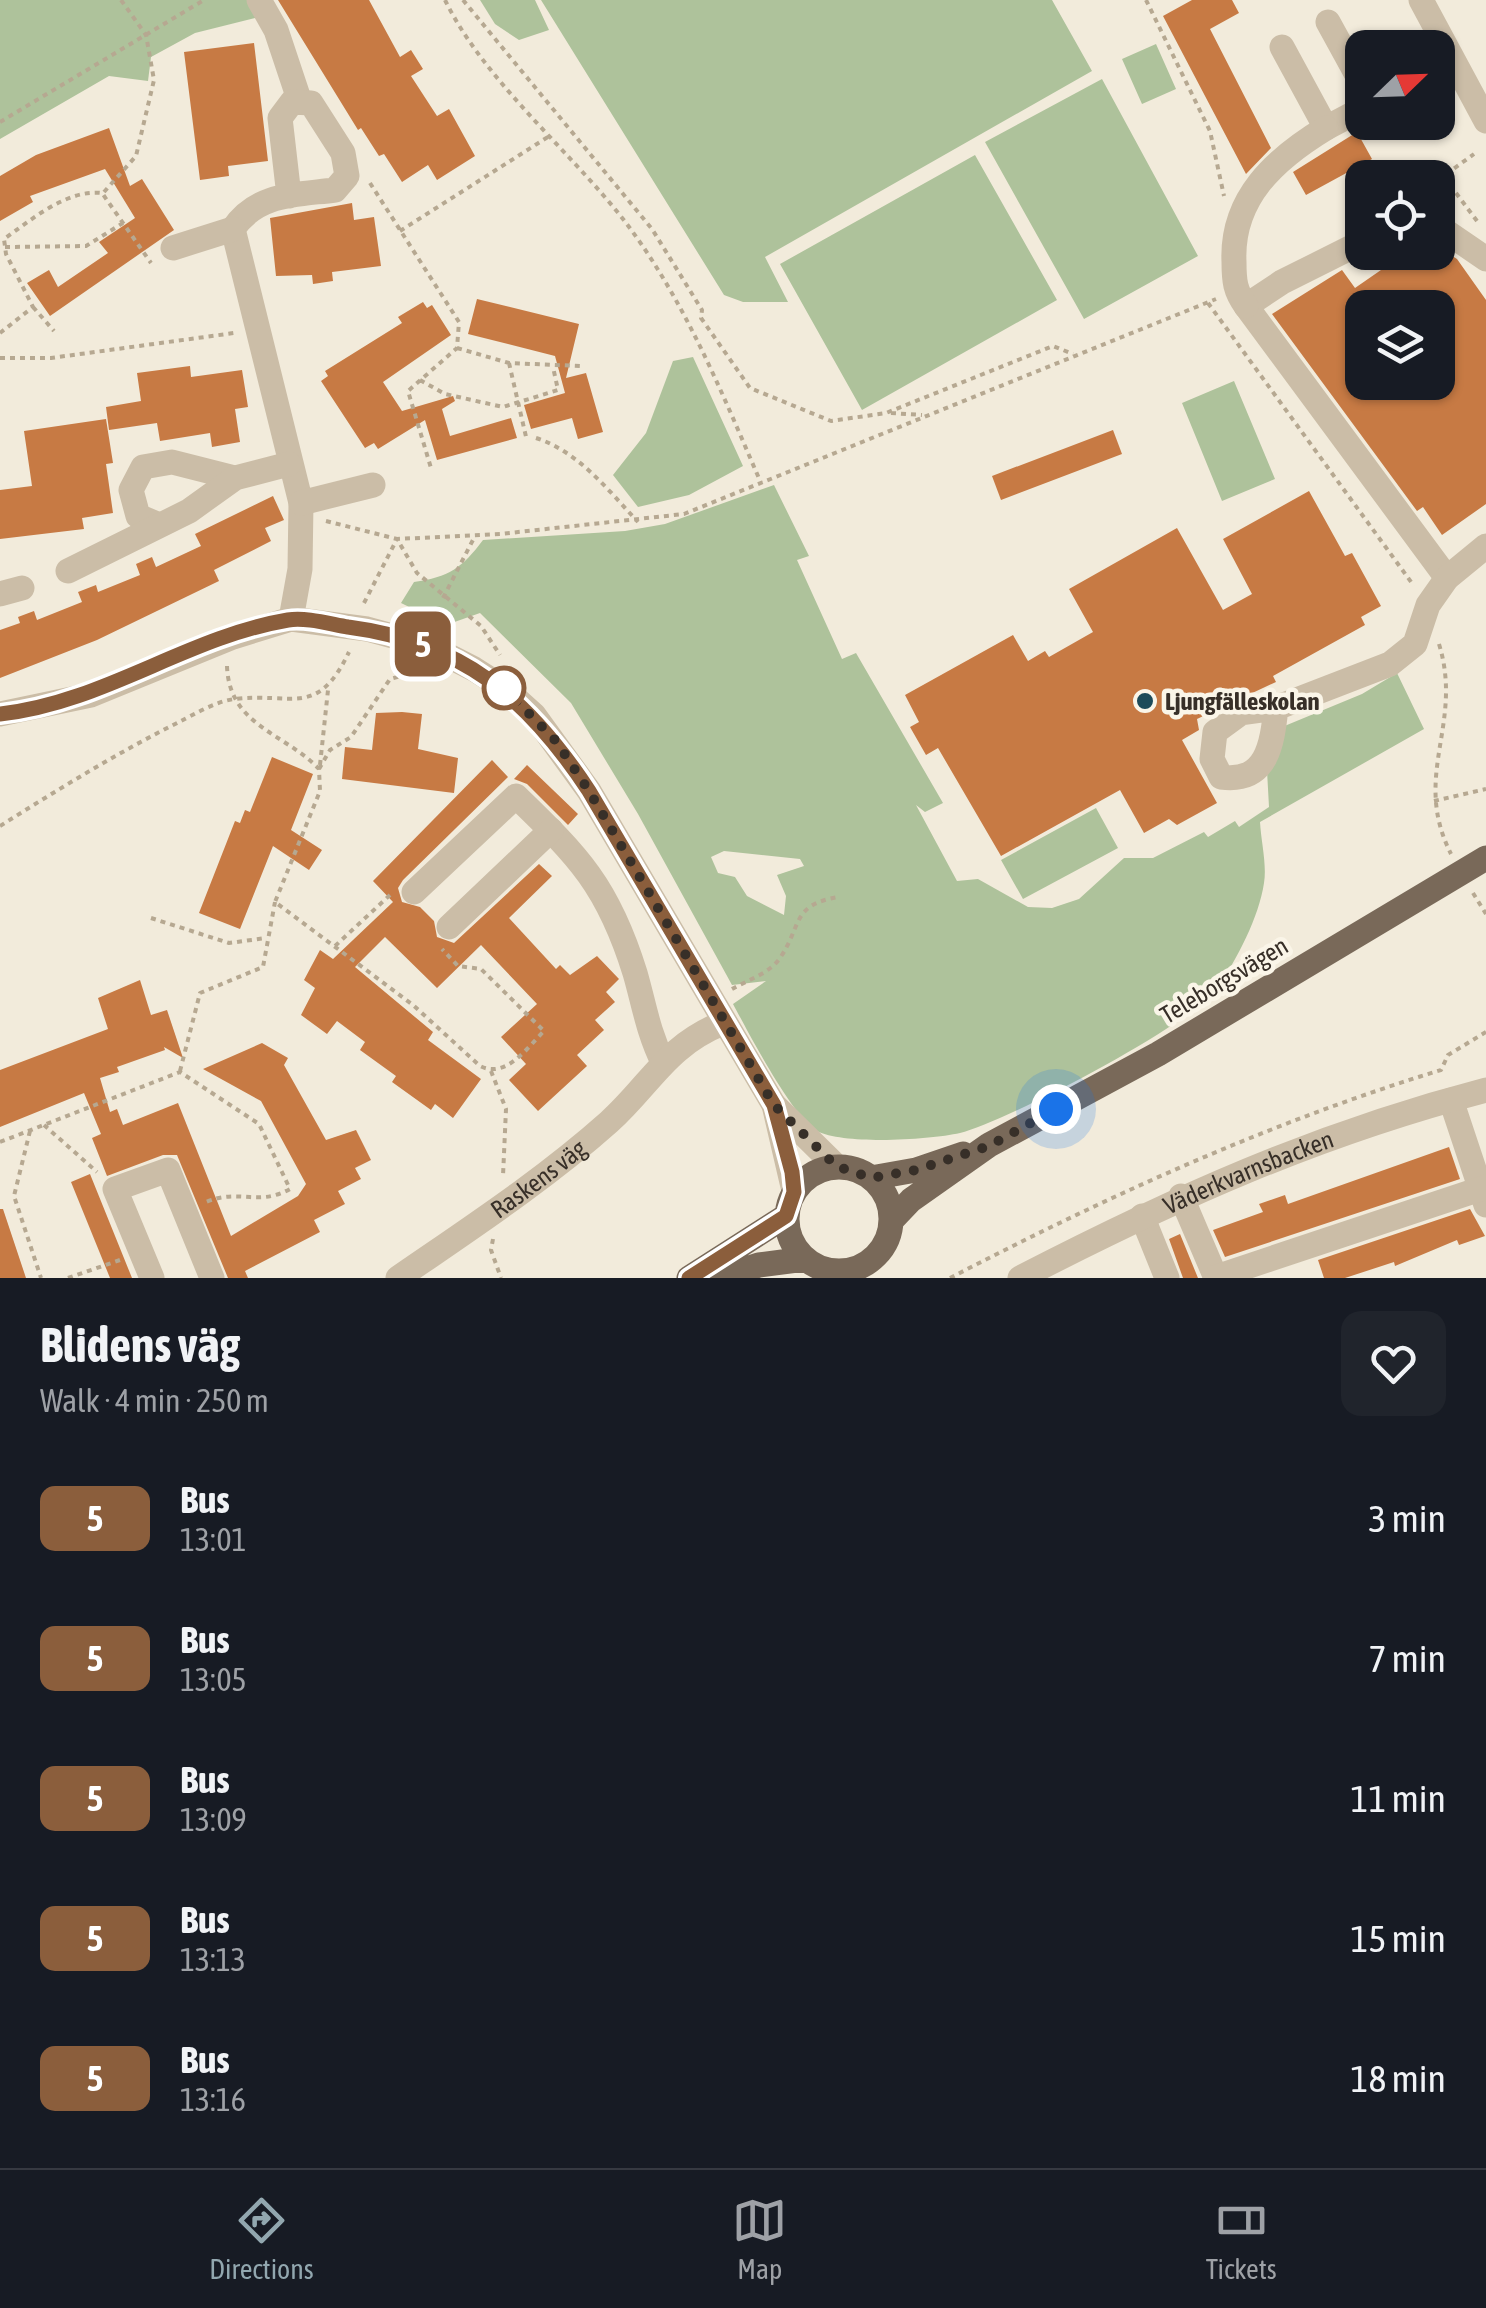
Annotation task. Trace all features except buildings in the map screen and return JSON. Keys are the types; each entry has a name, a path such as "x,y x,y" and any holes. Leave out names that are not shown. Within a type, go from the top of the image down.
{"main road":[{"name":"Teleborgsvägen","path":"891,1221 911,1200 989,1146 1158,1054 1486,858"},
{"name":"Teleborgsvägen","path":"871,1178 916,1170 989,1146"},
{"path":"689,1278 790,1204 812,1174 836,1166 871,1178 886,1197 891,1221 882,1249 860,1267 831,1270 805,1258 791,1239 790,1204"},
{"path":"719,1278 759,1265 805,1258"}],"street":[{"path":"259,0 276,30 300,102"},
{"path":"1421,0 1486,121"},
{"path":"1328,22 1345,53"},
{"path":"1282,47 1326,128"},
{"path":"162,256 233,229 245,211 264,200 336,190 346,176 343,153 312,102 292,102 280,118 289,196"},
{"path":"1345,117 1288,151 1254,186 1233,235 1235,290 1448,578"},
{"path":"233,229 302,509 291,619"},
{"path":"1455,234 1483,248"},
{"path":"1246,306 1282,282 1345,250"},
{"path":"157,524 138,516 131,490 143,466 172,462 235,478"},
{"path":"68,571 112,552 217,494 235,478 289,464"},
{"path":"302,509 373,485"},
{"path":"1276,708 1390,664 1415,644 1428,605 1448,578 1486,546"},
{"path":"0,714 91,695 232,637 291,619 367,629 429,646 504,688 545,728 578,774 774,1105 836,1166"},
{"path":"414,892 516,796 590,869 616,919 636,976 648,1033 662,1062"},
{"path":"449,927 552,830"},
{"name":"Raskens väg","path":"398,1278 497,1210 610,1122 662,1062 717,1012"},
{"name":"Väderkvarnsbacken","path":"1020,1278 1180,1196 1346,1131 1451,1100 1483,1099"},
{"path":"1180,1196 1216,1278 1484,1193 1451,1100"},
{"path":"774,1105 790,1204"},
{"path":"152,1278 115,1188 168,1170 212,1278"},
{"path":"1142,1216 1167,1278"}],"path":[{"path":"102,193 136,156 154,80 146,35 121,0"},
{"path":"0,122 204,0"},
{"path":"445,0 478,51 623,219 686,319 760,483"},
{"path":"463,0 652,229 702,310 702,318 750,388 831,421 886,413 924,416"},
{"path":"1146,0 1210,132 1233,235"},
{"path":"400,231 551,135"},
{"path":"343,153 372,185 459,322 457,348 408,391 431,468"},
{"path":"1455,169 1474,154"},
{"path":"54,330 33,307 4,239 44,210 91,192 102,193 124,223 162,256"},
{"path":"1455,197 1483,248"},
{"path":"5,247 92,245 124,223"},
{"path":"302,509 397,539 638,522 684,514 1208,302 1428,605"},
{"path":"0,333 33,307"},
{"path":"686,319 702,318"},
{"path":"0,358 52,358 257,330"},
{"path":"886,413 1053,346 1074,354"},
{"path":"457,348 509,364 580,366"},
{"path":"509,364 528,440"},
{"path":"420,380 445,394 503,407 558,390 553,367"},
{"path":"536,438 554,444 589,470 638,522"},
{"path":"443,598 475,536"},
{"path":"397,539 417,573 481,626 504,662"},
{"path":"362,608 397,539"},
{"path":"232,637 226,661 234,698 245,716 320,769"},
{"path":"1439,643 1448,694 1435,821 1453,857"},
{"path":"0,826 122,751 234,698 300,701 319,695 350,648"},
{"path":"320,769 330,750 350,737 390,679 408,671 424,670"},
{"path":"180,1072 200,993 264,967 275,902 320,791 328,686"},
{"path":"1434,802 1486,789"},
{"path":"1471,888 1486,914"},
{"path":"335,946 386,897 398,891 414,892"},
{"path":"717,1012 780,958 798,916 818,900 838,897"},
{"path":"275,902 490,1071 506,1109 502,1134 504,1182 492,1250 501,1278"},
{"path":"151,918 229,943 266,938"},
{"path":"449,927 440,947 458,966 481,969 544,1030 514,1060 490,1071"},
{"path":"950,1278 1147,1180 1356,1096 1441,1070 1448,1055 1486,1032"},
{"path":"0,1142 180,1072"},
{"path":"180,1072 259,1124 290,1189 268,1200 228,1192 184,1210"},
{"path":"44,1125 115,1188"},
{"path":"30,1131 14,1196 41,1278"},
{"path":"68,1278 142,1252"}],"green space":[{"path":"0,0 249,0 259,17 195,33 151,57 148,81 109,76 0,139"},
{"path":"480,0 535,0 549,30 519,40 495,24"},
{"path":"541,0 1052,0 1092,71 765,257 788,302 743,302 724,295"},
{"path":"1156,44 1176,89 1142,104 1122,59"},
{"path":"1102,79 1198,256 1084,319 985,142"},
{"path":"975,155 1057,300 862,410 780,264"},
{"path":"693,357 743,466 689,495 638,507 613,475 646,433 673,361"},
{"path":"1234,381 1275,479 1222,501 1182,403"},
{"path":"774,485 809,556 797,560 842,659 856,653 943,803 925,812 916,805 957,881 978,879 1028,907 1052,908 1079,899 1124,858 1153,858 1204,832 1208,837 1235,821 1239,827 1269,807 1265,734 1362,694 1397,673 1424,729 1260,822 1265,876 1252,923 1218,987 1174,1024 1055,1092 960,1133 887,1140 830,1135 817,1131 796,1110 733,1004 766,981 732,985 638,814 571,703 480,613 446,625 401,603 414,582 454,570 483,540 625,531 665,524","holes":["724,851 800,859 804,866 777,875 786,896 784,915 747,896 735,877 718,873 711,857"]},
{"path":"1096,808 1118,848 1023,899 1001,860"}],"bus line":[{"name":"5","path":"0,714 26,712 91,695 232,637 291,619 367,629 429,646 504,688 556,741 589,791 774,1105 792,1172 794,1192 786,1216 771,1230 689,1278"}],"place":[{"name":"Ljungfälleskolan","path":"1145,701"}],"route":[{"path":"504,688 556,741 589,791 774,1105 836,1166 854,1168 871,1178 901,1174 989,1146 1056,1109"}]}
